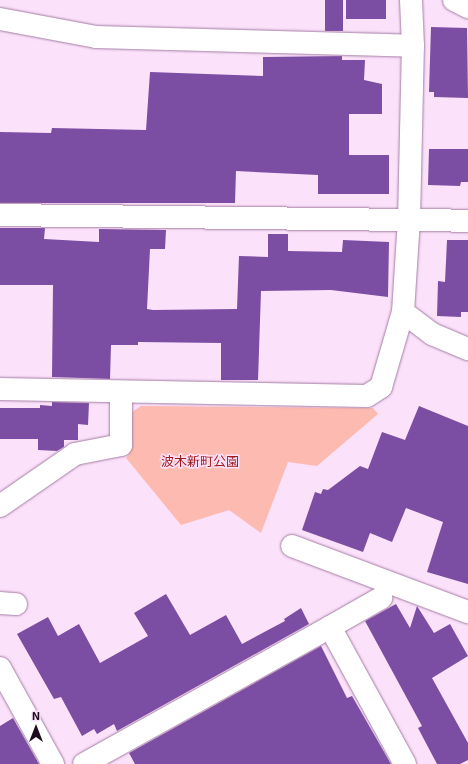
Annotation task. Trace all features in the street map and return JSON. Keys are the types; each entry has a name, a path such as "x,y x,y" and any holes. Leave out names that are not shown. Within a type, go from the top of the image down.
{"street":[{"path":"0,389 367,396 381,387 403,312 409,220 413,46 411,0"},
{"path":"454,0 468,7"},
{"path":"0,19 96,37 413,46"},
{"path":"0,215 468,221"},
{"path":"403,312 432,334 468,349"},
{"path":"0,506 75,454 121,445 121,392"},
{"path":"292,546 468,612"},
{"path":"84,764 382,598"},
{"path":"330,627 405,764"},
{"path":"0,668 53,764"}],"green space":[{"name":"波木新町公園","path":"141,406 373,408 378,414 317,466 288,462 261,533 229,510 181,525 126,458 130,453 132,412"}],"building":[{"path":"325,0 343,0 343,31 325,31"},
{"path":"346,0 386,0 386,19 346,19"},
{"path":"431,27 467,28 468,98 434,97 434,92 429,92"},
{"path":"342,56 342,60 365,60 364,80 382,84 382,114 349,114 349,155 389,155 389,194 318,194 318,175 236,171 235,203 0,203 0,132 51,133 52,128 146,130 150,72 263,76 263,57"},
{"path":"429,149 468,149 468,182 461,182 460,186 428,185"},
{"path":"0,228 45,228 44,239 99,242 99,229 166,230 165,249 150,249 147,309 153,310 237,309 239,256 268,257 268,234 288,234 288,251 342,252 343,240 389,242 388,297 331,290 261,291 258,380 221,380 221,343 138,342 138,345 111,345 110,379 52,377 53,285 0,285"},
{"path":"447,240 468,240 468,312 461,312 461,317 437,316 438,281 445,282"},
{"path":"52,402 89,403 88,425 78,424 78,440 64,440 64,447 57,451 38,450 38,439 0,439 0,408 40,408 40,405 52,406"},
{"path":"419,406 468,426 468,584 427,572 443,522 406,508 392,542 370,533 363,552 302,530 315,492 321,494 323,489 328,490 360,466 368,469 382,432 405,440"},
{"path":"166,594 190,635 226,615 242,644 285,621 284,619 301,608 309,624 117,731 114,724 97,734 94,729 82,736 61,697 54,699 17,634 48,617 58,636 79,624 100,663 148,636 134,613"},
{"path":"396,604 410,628 417,606 434,633 450,624 468,656 432,678 468,743 468,760 460,764 437,764 418,728 422,726 365,621"},
{"path":"321,646 347,698 352,696 391,764 135,764 129,753"},
{"path":"13,718 39,764 0,764 0,726"}]}
